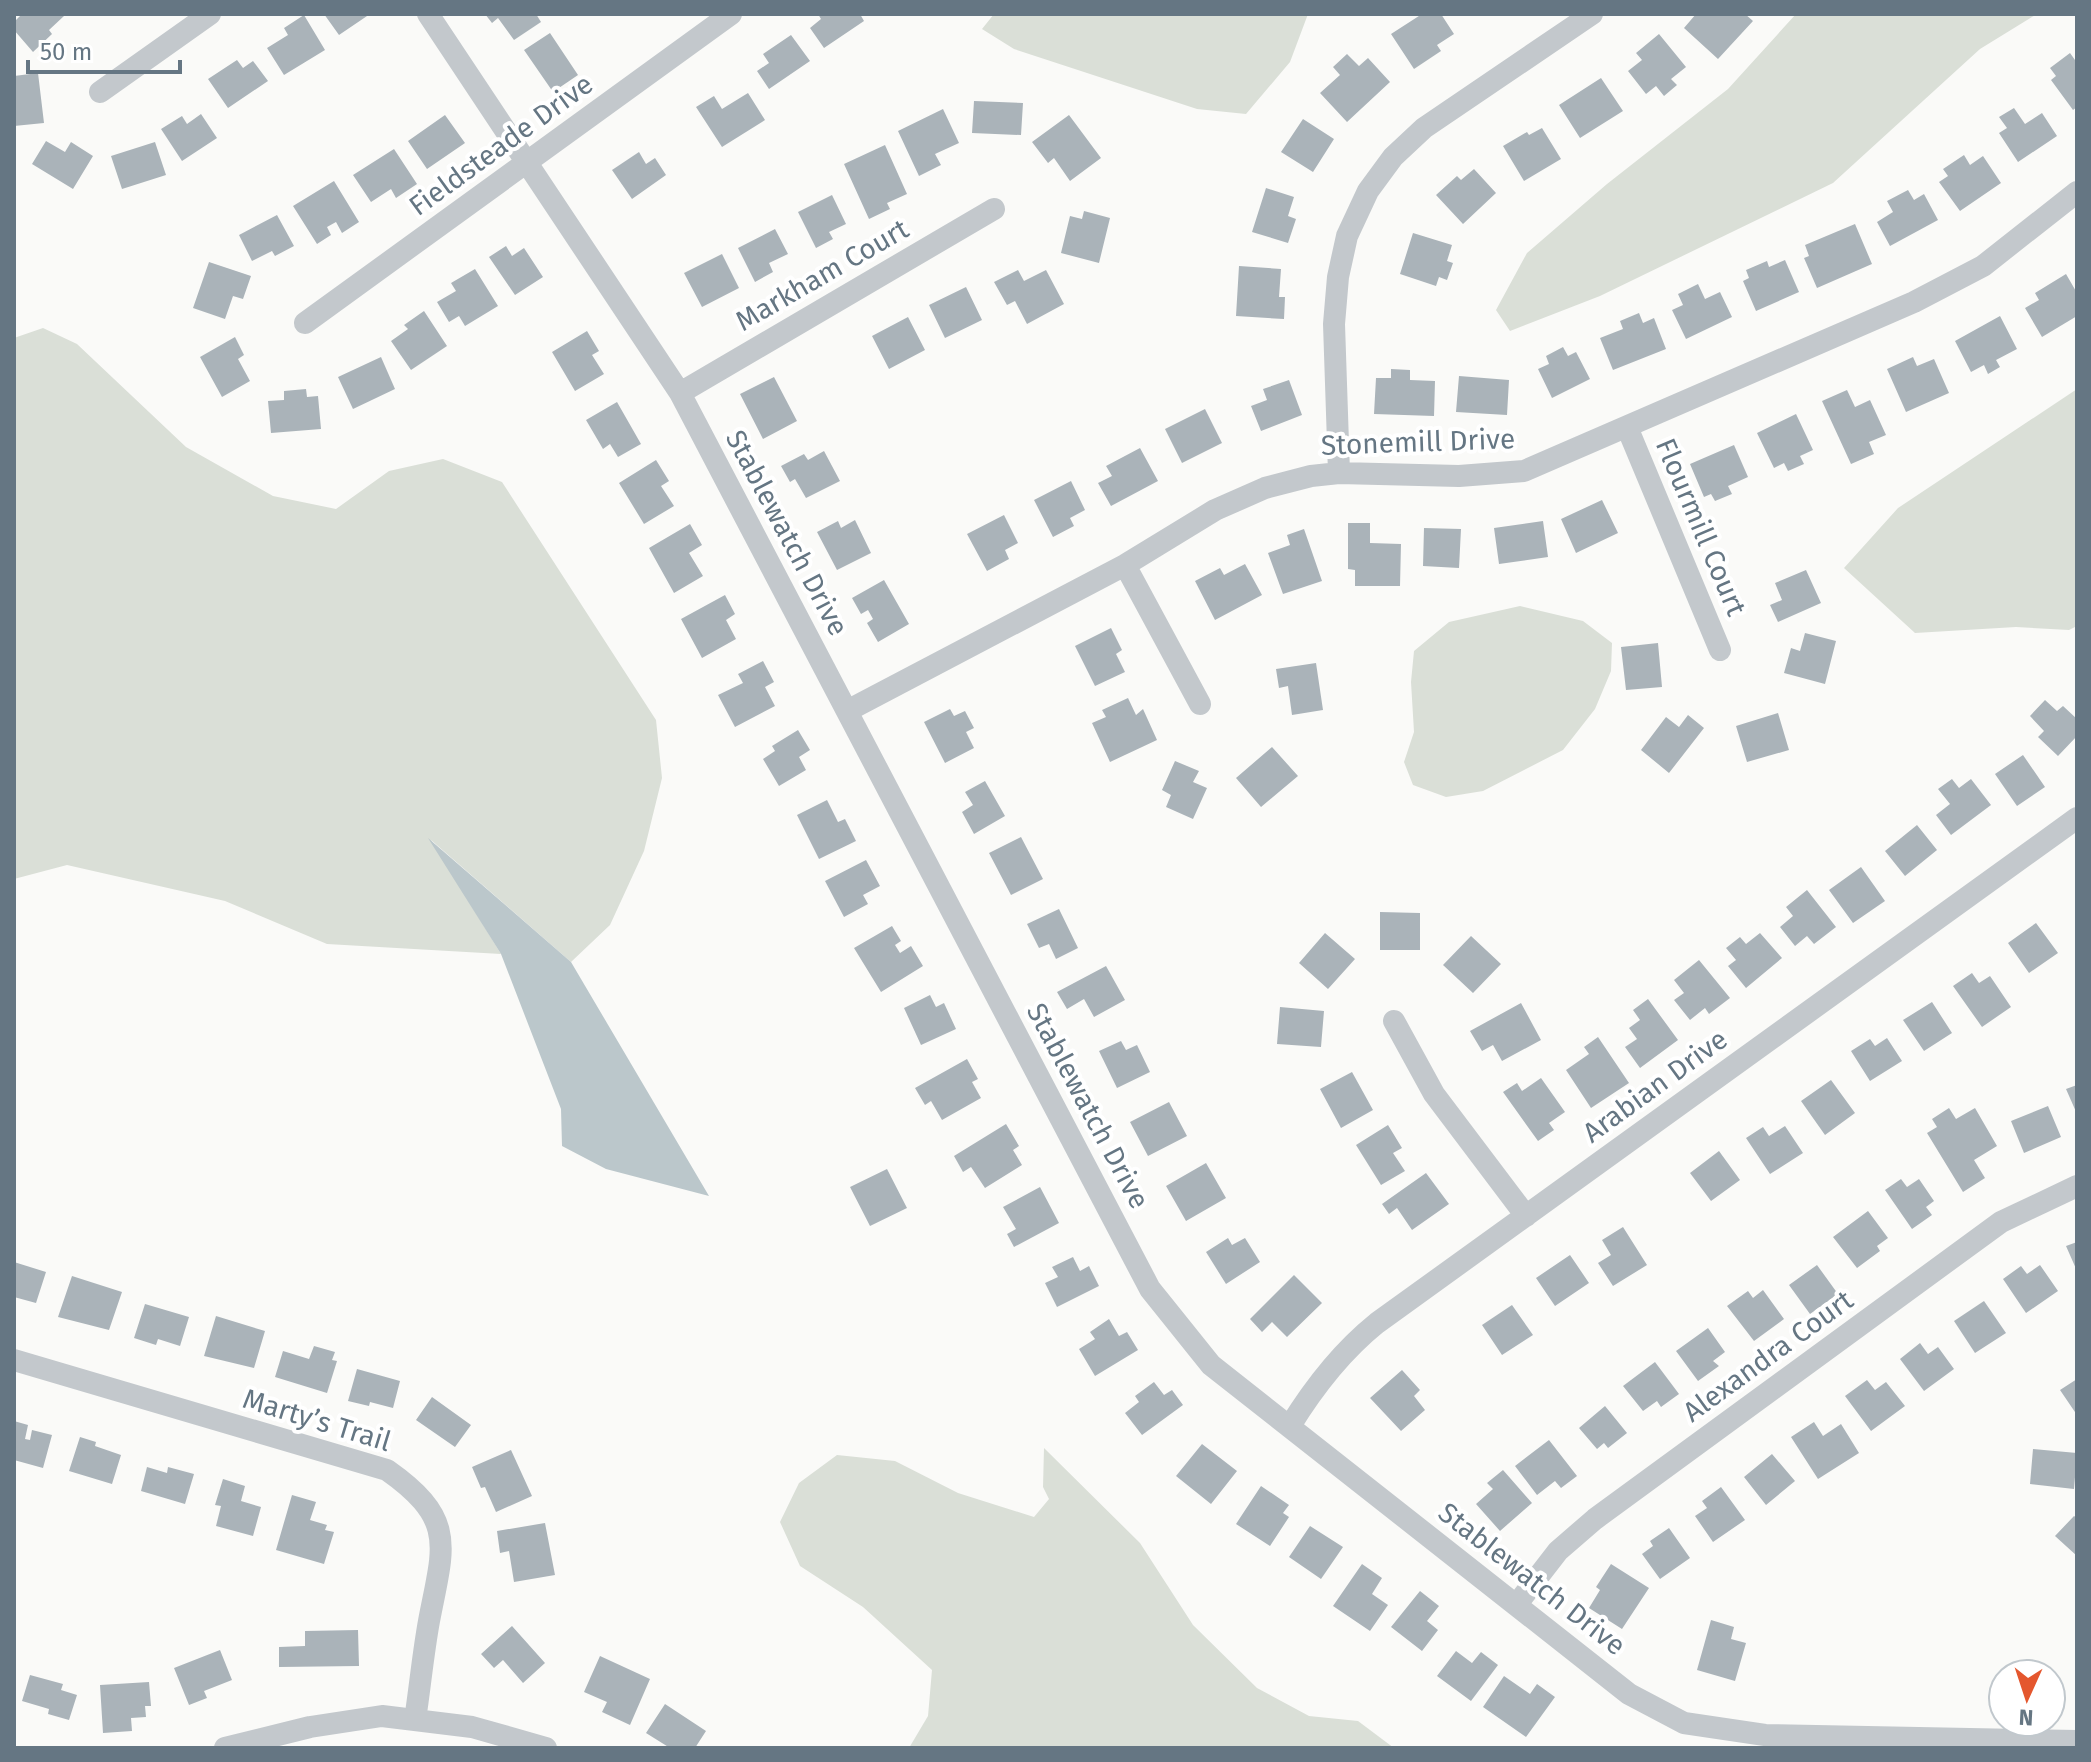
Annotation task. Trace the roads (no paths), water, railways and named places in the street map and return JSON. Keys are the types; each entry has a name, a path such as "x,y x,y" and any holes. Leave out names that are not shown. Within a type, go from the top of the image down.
{"street":[{"path":"100,92 210,14"},
{"name":"Stablewatch Drive","path":"428,14 680,393 1150,1289 1211,1365 1629,1694 1684,1723 1765,1735 2077,1741"},
{"name":"Fieldsteade Drive","path":"305,323 731,14"},
{"path":"1339,473 1334,324 1338,277 1347,236 1368,191 1393,157 1424,128 1592,14"},
{"name":"Stonemill Drive","path":"847,711 1125,565 1215,510 1265,488 1311,476 1339,473 1459,476 1524,471 1914,302 1970,274 2077,192"},
{"name":"Markham Court","path":"680,393 994,209"},
{"name":"Flourmill Court","path":"1627,427 1720,650"},
{"path":"1125,565 1200,704"},
{"name":"Arabian Drive","path":"1290,1426 1311,1392 1352,1343 2077,818"},
{"path":"1394,1021 1434,1094 1526,1216"},
{"name":"Alexandra Court","path":"1517,1604 1558,1551 1595,1519 2001,1222 2077,1186"},
{"name":"Marty’s Trail","path":"14,1360 387,1470 413,1488 437,1522 442,1560 415,1720"},
{"path":"225,1748 310,1727 382,1716 472,1727 546,1748"}]}
